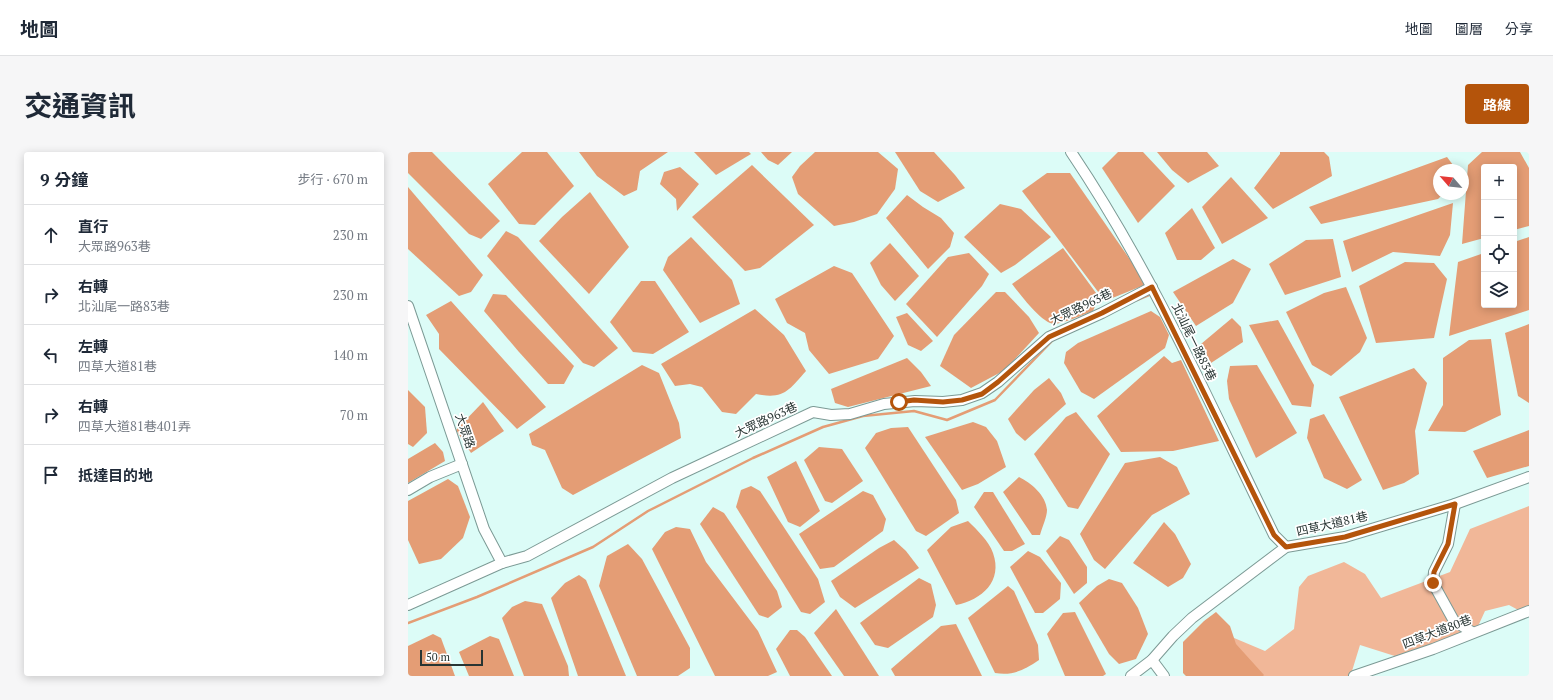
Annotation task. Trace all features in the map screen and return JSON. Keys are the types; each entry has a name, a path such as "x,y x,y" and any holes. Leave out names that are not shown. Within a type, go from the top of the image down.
{"street":[{"name":"北汕尾一路83巷","path":"1072,152 1094,186 1152,287 1274,535 1286,547"},
{"name":"大眾路963巷","path":"408,605 502,563 527,556 672,478 812,412 831,415 850,414 884,404 914,400 943,402 962,400 982,394 998,382 1049,337 1102,313 1152,287"},
{"name":"大眾路","path":"408,306 484,529 502,563"},
{"path":"408,490 430,476 462,464"},
{"name":"四草大道81巷","path":"1132,676 1152,660 1173,636 1192,618 1286,547 1345,537 1455,504 1529,477"},
{"path":"1455,504 1448,544 1434,572 1433,583 1454,621 1472,632"},
{"name":"四草大道80巷","path":"1354,676 1433,649 1472,632 1529,611"},
{"path":"1152,660 1164,676"}],"shaded area":[{"path":"408,152 432,152 500,221 481,239 469,234 408,173"},
{"path":"522,152 547,152 574,186 535,225 519,224 488,184"},
{"path":"579,152 668,152 640,171 637,190 624,196 597,176"},
{"path":"694,152 749,152 751,154 716,175"},
{"path":"761,152 792,152 778,165 768,160"},
{"path":"815,152 878,152 898,169 895,189 877,214 854,222 834,226 798,194 792,177 800,166"},
{"path":"895,152 934,152 965,188 938,202 920,191"},
{"path":"1118,152 1143,152 1175,186 1138,223 1102,168"},
{"path":"1157,152 1207,152 1219,166 1188,183 1172,170"},
{"path":"1280,152 1324,152 1329,157 1332,176 1273,209 1254,188"},
{"path":"1482,152 1520,152 1529,168 1529,226 1517,229 1517,164 1481,164 1481,239 1462,244 1465,200 1469,200 1469,164"},
{"path":"1447,157 1452,164 1433,164 1433,200 1321,224 1309,207"},
{"path":"752,165 814,225 760,268 745,271 692,217"},
{"path":"680,167 699,184 677,211 676,199 660,184 664,172"},
{"path":"1047,173 1070,173 1147,284 1105,301 1022,191"},
{"path":"1231,177 1268,218 1222,244 1202,207"},
{"path":"408,187 483,275 471,292 459,296 408,249"},
{"path":"590,192 629,247 589,294 539,241 562,217"},
{"path":"907,195 941,218 954,233 950,247 928,269 886,218"},
{"path":"1453,203 1450,235 1440,256 1393,252 1352,272 1343,241"},
{"path":"1000,204 1021,209 1051,237 1015,265 1001,273 964,237"},
{"path":"1192,208 1215,248 1201,260 1177,260 1165,233"},
{"path":"506,231 518,237 618,348 594,367 583,363 487,256"},
{"path":"691,237 732,280 740,304 700,323 663,270 668,257"},
{"path":"1529,237 1529,310 1449,336 1458,262 1481,254 1481,308 1517,308 1517,241"},
{"path":"1333,239 1341,277 1285,295 1269,264 1306,240"},
{"path":"890,243 919,276 895,301 881,285 870,263"},
{"path":"1063,248 1099,297 1093,311 1068,321 1054,324 1043,319 1037,314 1012,284"},
{"path":"969,253 989,274 982,286 937,337 906,304 948,257"},
{"path":"1233,259 1251,269 1233,303 1196,326 1173,292"},
{"path":"1405,262 1434,263 1447,279 1434,338 1376,343 1359,286"},
{"path":"834,266 852,273 894,336 878,359 829,374 809,350 805,333 787,323 775,299"},
{"path":"641,281 655,281 689,332 653,354 633,352 610,322"},
{"path":"1346,287 1367,338 1360,352 1331,376 1312,365 1286,312 1324,293"},
{"path":"996,292 1005,292 1029,317 1039,333 1005,370 971,388 940,366 954,335"},
{"path":"493,294 506,295 574,366 564,384 548,384 484,311"},
{"path":"451,301 546,407 517,429 439,349 439,334 426,315"},
{"path":"755,309 784,335 806,371 790,388 785,392 773,396 756,394 736,414 722,412 702,387 690,384 675,386 661,364"},
{"path":"1151,311 1160,317 1169,335 1165,348 1094,399 1081,392 1064,363 1066,352 1078,343"},
{"path":"907,313 933,341 921,351 908,345 896,317"},
{"path":"1232,318 1241,327 1243,342 1211,363 1201,344"},
{"path":"1278,320 1314,385 1311,407 1292,405 1249,325"},
{"path":"1529,324 1529,403 1518,396 1505,333"},
{"path":"1491,339 1501,415 1465,432 1428,431 1443,405 1443,358 1469,340"},
{"path":"1164,356 1172,363 1181,360 1219,441 1173,451 1121,452 1097,416"},
{"path":"907,358 921,372 931,386 848,407 835,403 831,389"},
{"path":"642,365 659,373 679,423 681,438 573,495 562,488 545,450 532,445 529,434"},
{"path":"1257,365 1297,433 1256,458 1229,399 1227,381 1230,366"},
{"path":"1414,368 1427,383 1415,431 1419,474 1404,483 1383,490 1339,397"},
{"path":"1049,378 1061,393 1066,404 1025,441 1016,433 1008,419 1034,390"},
{"path":"408,390 425,407 427,433 413,447 408,444"},
{"path":"483,402 504,431 471,453 456,430"},
{"path":"1076,412 1110,454 1078,509 1068,507 1034,454 1066,417"},
{"path":"1324,414 1362,480 1347,489 1324,478 1307,438 1310,419"},
{"path":"973,422 986,427 997,441 1006,467 978,484 962,490 925,437"},
{"path":"908,427 956,500 959,513 926,536 916,531 865,448 876,433 891,428"},
{"path":"1529,430 1529,466 1487,478 1473,451"},
{"path":"435,443 443,452 445,461 408,483 408,459"},
{"path":"819,447 842,449 863,481 832,503 825,501 804,460"},
{"path":"1160,457 1177,467 1190,494 1152,515 1105,569 1094,560 1080,534 1125,463"},
{"path":"796,461 820,511 800,527 788,522 767,477"},
{"path":"1019,477 1037,490 1044,499 1047,513 1040,535 1032,535 1003,492"},
{"path":"448,479 458,486 470,517 463,538 441,559 419,564 408,540 408,501"},
{"path":"751,486 760,491 818,579 825,602 810,614 801,612 736,507 741,490"},
{"path":"863,491 873,495 886,519 883,531 834,567 820,569 799,534"},
{"path":"984,492 993,492 1025,544 1012,551 1004,551 974,507"},
{"path":"1529,506 1529,616 1509,605 1485,611 1474,635 1398,657 1360,645 1352,671 1354,676 1247,676 1227,635 1265,651 1294,629 1299,587 1308,576 1344,562 1365,574 1381,598 1450,572 1470,529"},
{"path":"713,507 724,513 777,591 782,607 768,618 759,615 700,524"},
{"path":"968,521 989,544 993,553 995,572 993,580 982,594 974,599 956,605 927,550 951,527"},
{"path":"1164,522 1175,534 1191,564 1183,578 1168,587 1133,563"},
{"path":"676,527 690,529 706,562 758,631 777,672 768,676 715,676 652,549 665,532"},
{"path":"1060,536 1069,540 1087,567 1087,583 1074,594 1046,551"},
{"path":"894,540 906,551 919,568 855,608 840,597 831,581 879,548"},
{"path":"628,544 642,559 690,648 690,668 678,676 637,676 599,586 607,556"},
{"path":"1028,551 1040,557 1061,583 1060,599 1043,613 1035,613 1010,567"},
{"path":"579,575 586,580 626,676 578,676 551,598 565,583"},
{"path":"919,578 931,584 936,605 933,617 888,648 875,645 860,623"},
{"path":"1109,579 1122,583 1138,608 1148,634 1136,659 1119,664 1109,654 1079,603 1097,586"},
{"path":"1008,586 1014,591 1038,645 1039,660 1028,667 1013,673 1001,674 995,673 968,618"},
{"path":"525,601 542,604 568,666 569,676 524,676 502,618 512,607"},
{"path":"836,609 879,676 844,676 814,633"},
{"path":"1075,612 1106,674 1103,676 1065,676 1047,634 1063,613"},
{"path":"1216,612 1230,626 1236,644 1264,675 1263,676 1186,676 1183,673 1183,642 1204,621"},
{"path":"956,624 982,676 895,676 891,669 941,626"},
{"path":"790,630 797,630 805,637 832,676 790,676 776,649"},
{"path":"433,634 441,638 455,676 408,676 408,646"},
{"path":"490,636 499,639 514,676 469,676 459,652"}],"waterway":[{"path":"1137,300 1149,295"},
{"path":"408,623 477,597 593,547 648,511 753,458 823,427 863,416 914,411 947,420 995,400 1053,340"}],"route":[{"path":"899,402 914,400 943,402 962,400 982,394 998,382 1049,337 1102,313 1132,296 1152,287 1274,535 1286,547 1345,537 1455,504 1448,544 1434,572 1433,583"}]}
